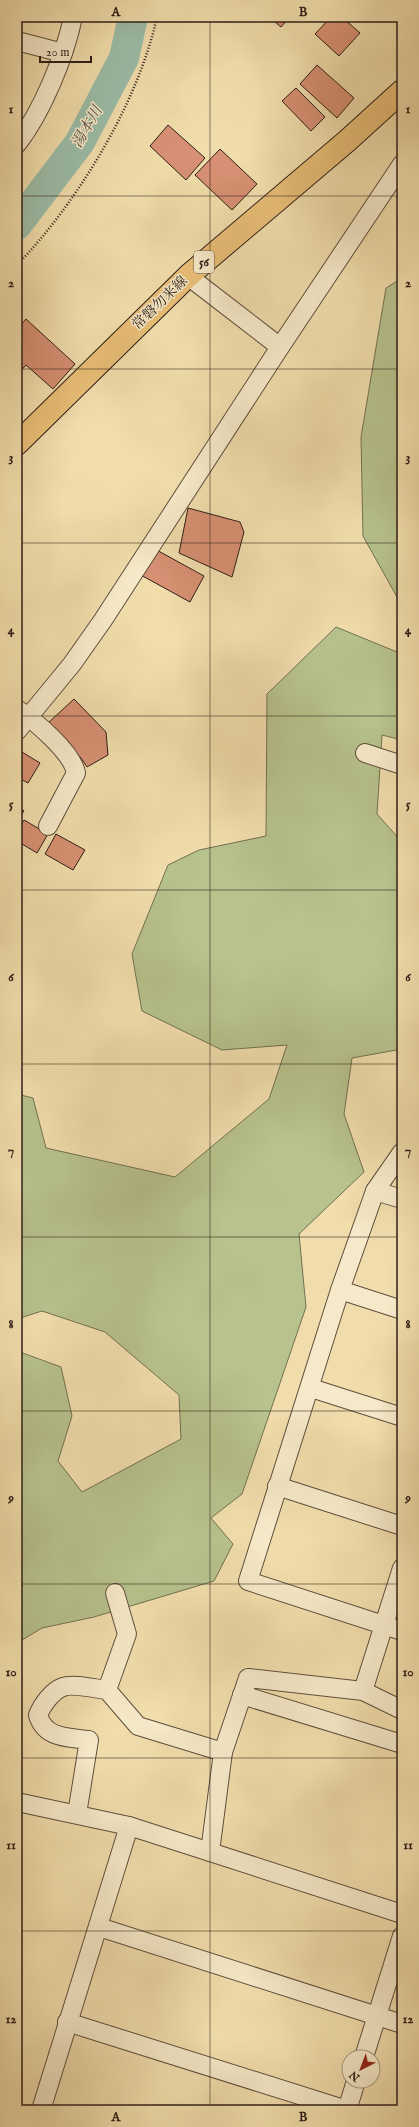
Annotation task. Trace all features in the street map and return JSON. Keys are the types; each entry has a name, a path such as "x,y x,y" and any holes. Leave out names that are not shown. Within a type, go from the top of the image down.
{"main road":[{"name":"常磐勿来線","path":"17,444 188,276 347,142 402,91"}],"street":[{"path":"17,144 44,100 63,53 73,17"},
{"path":"17,41 63,53"},
{"path":"17,731 23,713 72,664 103,620 280,347 402,164"},
{"path":"188,276 280,347"},
{"path":"23,713 68,755 76,773 48,826"},
{"path":"365,753 402,764"},
{"path":"402,1152 375,1191 340,1290 248,1581 402,1631"},
{"path":"375,1191 402,1200"},
{"path":"340,1290 402,1310"},
{"path":"310,1388 402,1417"},
{"path":"277,1486 402,1526"},
{"path":"363,1690 402,1568"},
{"path":"107,1690 127,1634 115,1593"},
{"path":"210,1852 223,1752 248,1678 363,1690 402,1710"},
{"path":"77,1814 89,1740 51,1734 40,1725 38,1715 42,1705 62,1687 70,1686 107,1690 138,1726 223,1752"},
{"path":"242,1695 402,1744"},
{"path":"17,1802 129,1826 402,1914"},
{"path":"41,2110 67,2022 99,1927 129,1826"},
{"path":"99,1927 378,2015 402,2024"},
{"path":"367,2049 402,1936"},
{"path":"67,2022 347,2110 354,2089"}],"path":[{"path":"17,265 42,238 85,178 106,144 125,106 144,57 156,17"}],"green space":[{"path":"402,278 402,599 397,597 363,536 361,437 386,288"},
{"path":"336,627 402,654 402,740 382,735 377,814 402,842 402,1049 352,1058 344,1114 364,1172 299,1234 306,1307 242,1494 211,1518 233,1544 214,1581 94,1617 42,1628 17,1643 17,1355 20,1352 61,1367 72,1416 58,1461 82,1492 181,1439 179,1395 105,1332 42,1311 17,1319 17,1094 33,1098 46,1148 175,1177 269,1099 287,1045 222,1050 142,1011 132,954 168,865 199,850 266,836 267,694"}],"building":[{"path":"269,17 290,17 281,27"},
{"path":"331,17 342,17 360,33 339,56 315,34"},
{"path":"317,65 354,98 337,118 300,84"},
{"path":"296,88 325,117 311,131 282,101"},
{"path":"168,125 205,158 186,180 150,146"},
{"path":"220,149 257,184 232,210 195,175"},
{"path":"26,319 75,364 53,389 26,365 17,375 17,329"},
{"path":"188,508 240,522 244,532 232,577 179,553"},
{"path":"153,548 204,576 190,602 139,574"},
{"path":"74,699 106,732 108,755 87,767 81,758 48,723"},
{"path":"17,749 40,763 28,783 17,777"},
{"path":"17,806 24,811 17,820"},
{"path":"24,820 48,834 37,853 17,841 17,832"},
{"path":"56,834 85,850 73,870 45,854"}],"waterway":[{"name":"湯本川","path":"17,225 80,142 124,58 133,17"}]}
